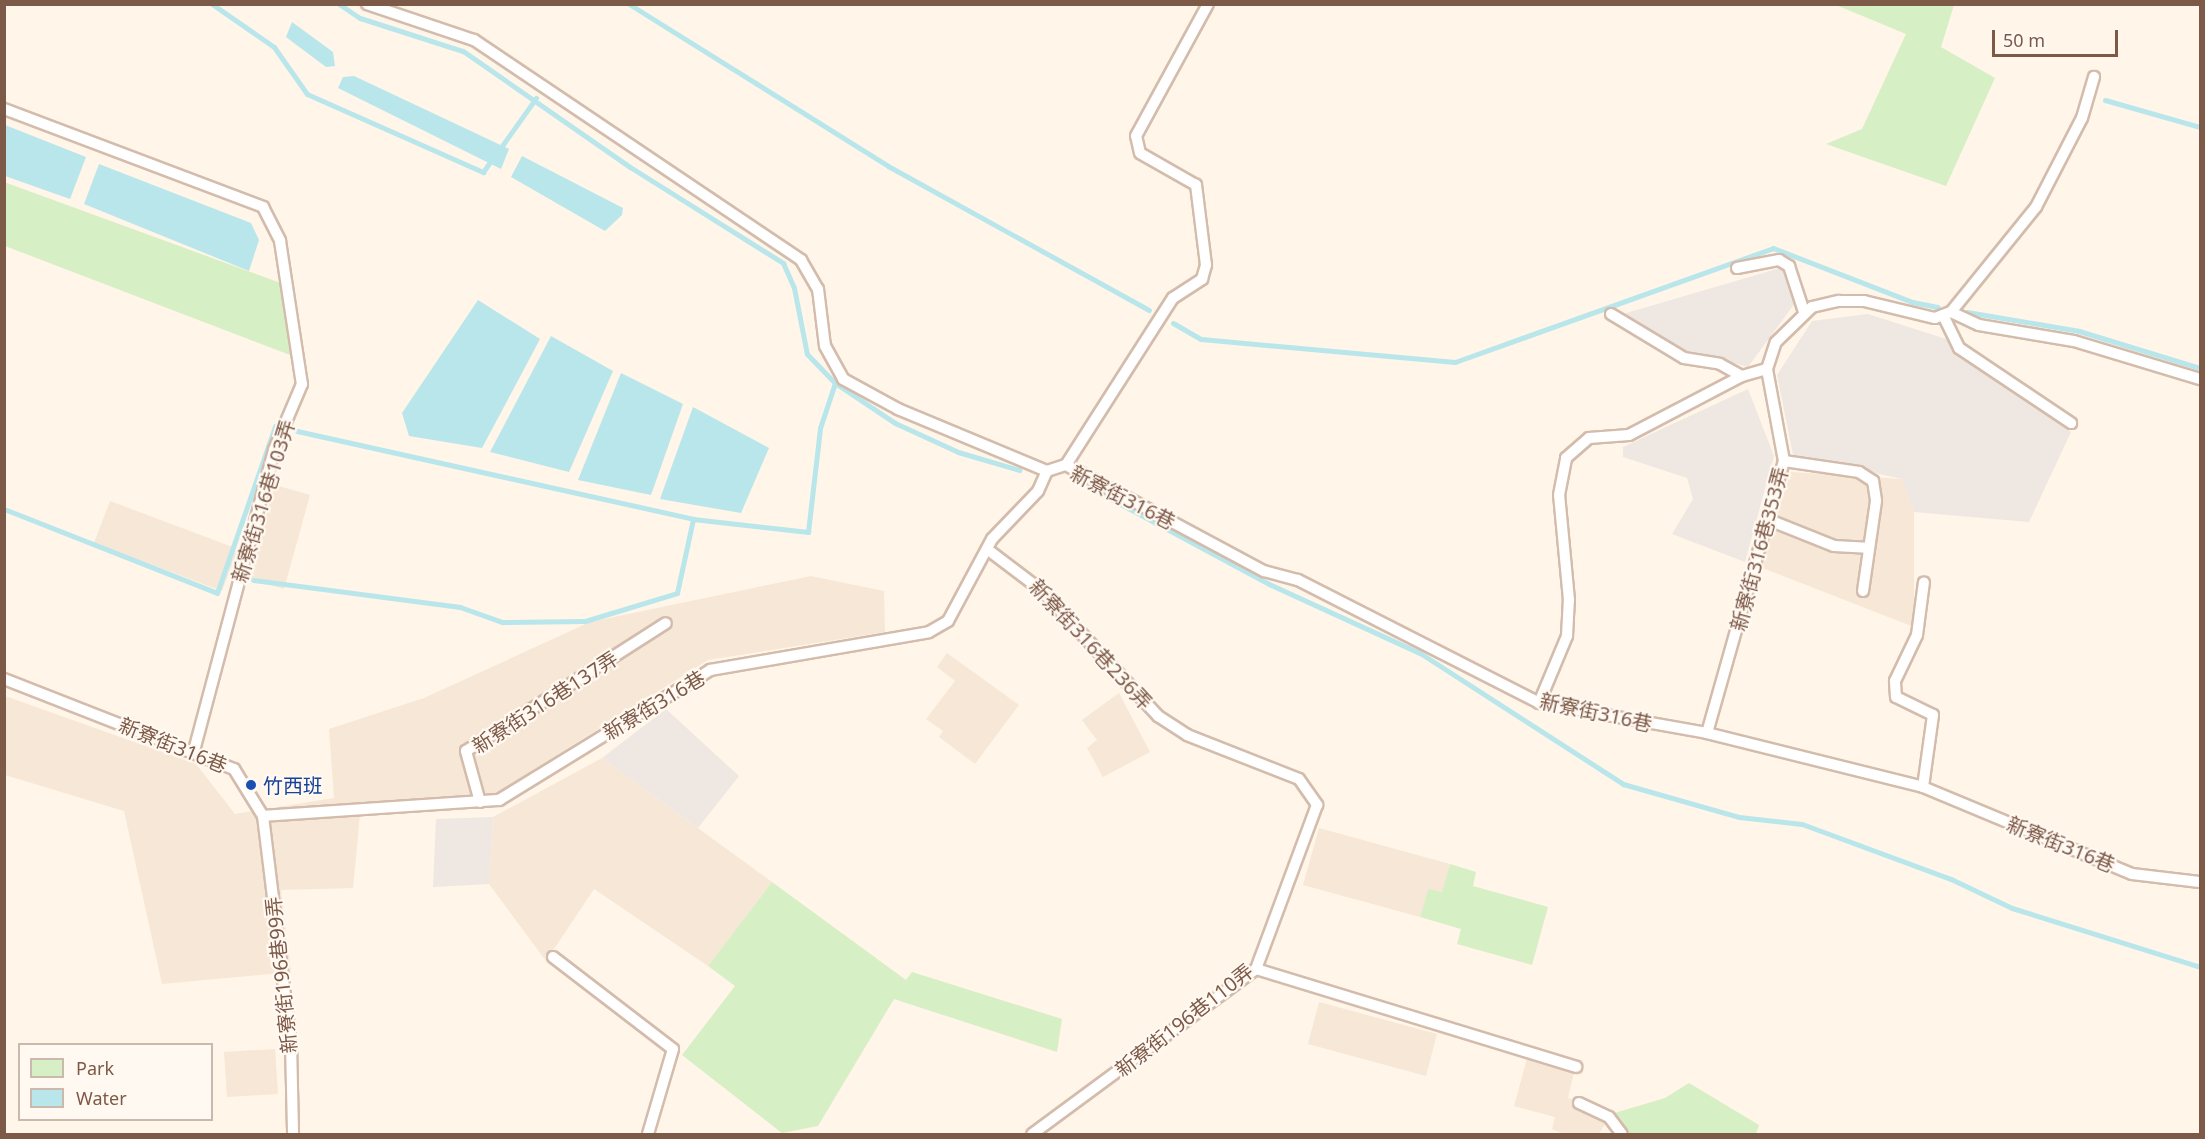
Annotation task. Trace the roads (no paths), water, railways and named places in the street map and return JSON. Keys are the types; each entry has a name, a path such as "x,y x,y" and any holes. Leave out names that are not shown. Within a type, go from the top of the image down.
{"lane":[{"path":"367,4 474,40 801,260 818,289 825,345 843,379 898,409 1047,471"},
{"path":"1066,465 1173,298 1202,279 1206,265 1196,185 1140,153 1136,136 1208,4"},
{"path":"1947,314 2036,207 2082,118 2094,77"},
{"name":"新寮街316巷103弄","path":"4,109 263,207 280,241 302,384 274,450 194,750"},
{"path":"1737,268 1779,260 1789,266 1804,312"},
{"path":"1539,703 1567,636 1559,495 1566,458 1589,438 1629,435 1742,376 1767,369 1776,342 1804,312 1839,301 1864,301 1902,314 1947,314 1979,325 2074,341 2200,379"},
{"path":"1611,314 1683,358 1720,364 1742,376"},
{"path":"1947,314 1959,348 2071,423"},
{"name":"新寮街316巷353弄","path":"1707,733 1784,461 1767,369"},
{"path":"1784,461 1859,472 1873,481 1875,501 1863,591"},
{"name":"新寮街316巷","path":"4,679 194,750 234,769 262,816 499,800 710,670 929,632 948,621 987,549 1038,491 1047,471 1066,465 1264,571 1298,580 1539,703 1707,733 1923,787 2132,874 2200,882"},
{"path":"1769,520 1834,546 1867,548"},
{"name":"新寮街316巷236弄","path":"987,549 1041,590 1158,716 1187,735 1299,779 1317,805"},
{"path":"1923,787 1933,715 1896,697 1895,681 1917,634 1924,582"},
{"name":"新寮街316巷137弄","path":"480,802 466,751 666,623"},
{"name":"新寮街196巷110弄","path":"1032,1134 1256,969 1317,805"},
{"name":"新寮街196巷99弄","path":"262,816 291,1043 293,1134"},
{"path":"553,957 673,1048 648,1134"},
{"path":"1256,969 1576,1067"},
{"path":"1579,1102 1610,1118 1622,1134"}],"water":[{"path":"292,22 333,52 335,66 326,67 286,37"},
{"path":"354,76 509,149 501,169 338,88 343,77"},
{"path":"5,125 86,157 70,199 5,176"},
{"path":"522,156 623,208 622,215 605,231 511,177"},
{"path":"99,164 251,223 259,240 249,271 84,204"},
{"path":"478,300 540,339 482,448 409,436 402,413"},
{"path":"551,336 613,371 569,472 490,452"},
{"path":"621,373 683,404 651,495 578,480"},
{"path":"693,407 769,448 741,513 660,499"}],"waterway":[{"path":"212,4 274,47 307,94 483,172 490,162"},
{"path":"339,4 360,18 463,51 630,167 783,263 794,288 807,354 835,383 895,423 958,452 1019,470"},
{"path":"629,4 888,166 1149,310"},
{"path":"499,150 536,98"},
{"path":"2105,100 2200,127"},
{"path":"1173,323 1201,339 1455,362 1773,248 1912,302 1938,307"},
{"path":"1967,312 2079,331 2200,368"},
{"path":"253,580 460,607 502,622 585,621 677,593 693,519 808,532 820,428 835,383"},
{"path":"4,509 217,593 275,426"},
{"path":"297,431 693,519"},
{"path":"1074,479 1269,584 1420,653 1623,784 1739,817 1802,824 1951,879 2012,908 2200,967"}],"place":[{"name":"竹西班","path":"251,785"}]}
